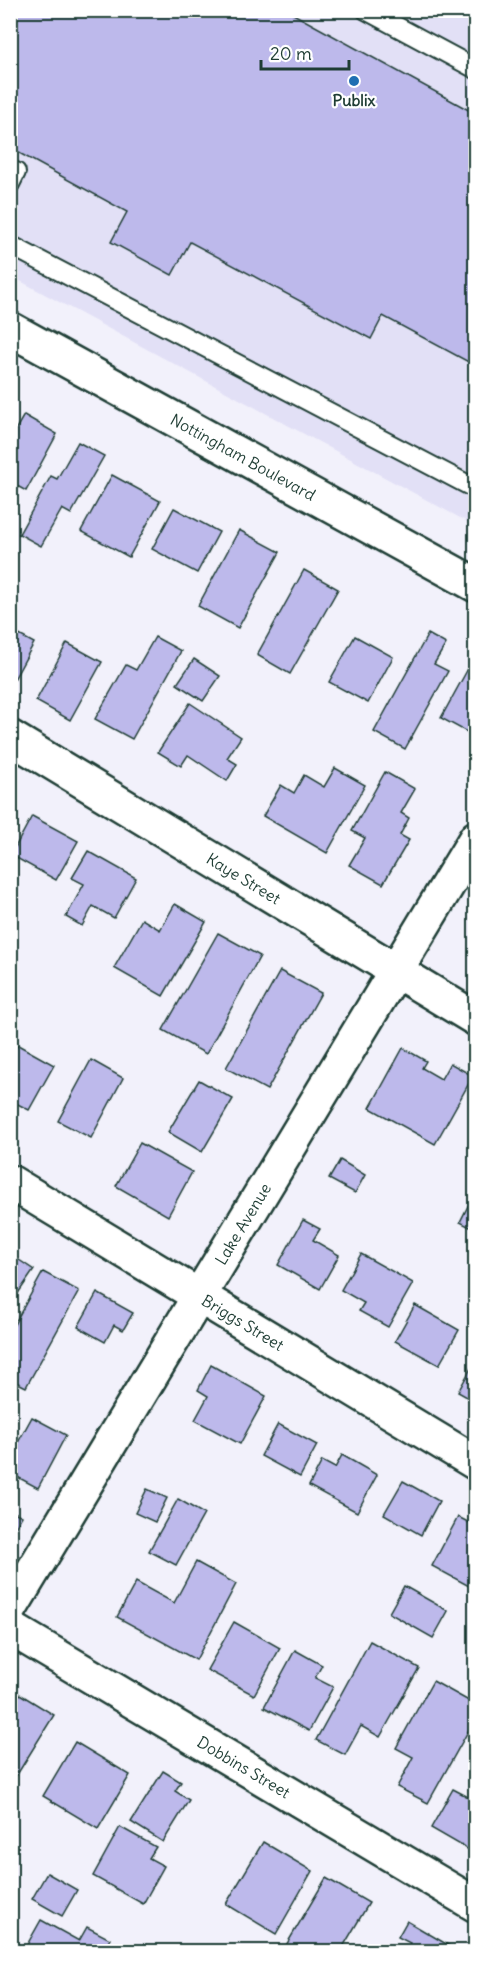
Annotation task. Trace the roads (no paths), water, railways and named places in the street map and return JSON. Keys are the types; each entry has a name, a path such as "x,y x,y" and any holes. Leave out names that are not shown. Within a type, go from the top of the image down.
{"street":[{"name":"Nottingham Boulevard","path":"10,328 476,585"},
{"name":"Kaye Street","path":"10,737 476,1019"},
{"name":"Lake Avenue","path":"10,1609 476,838"},
{"name":"Briggs Street","path":"10,1182 476,1463"},
{"name":"Dobbins Street","path":"10,1628 476,1905"}],"lane":[{"path":"366,10 476,69"},
{"path":"10,245 476,489"}],"place":[{"name":"Publix","path":"354,81"}]}
